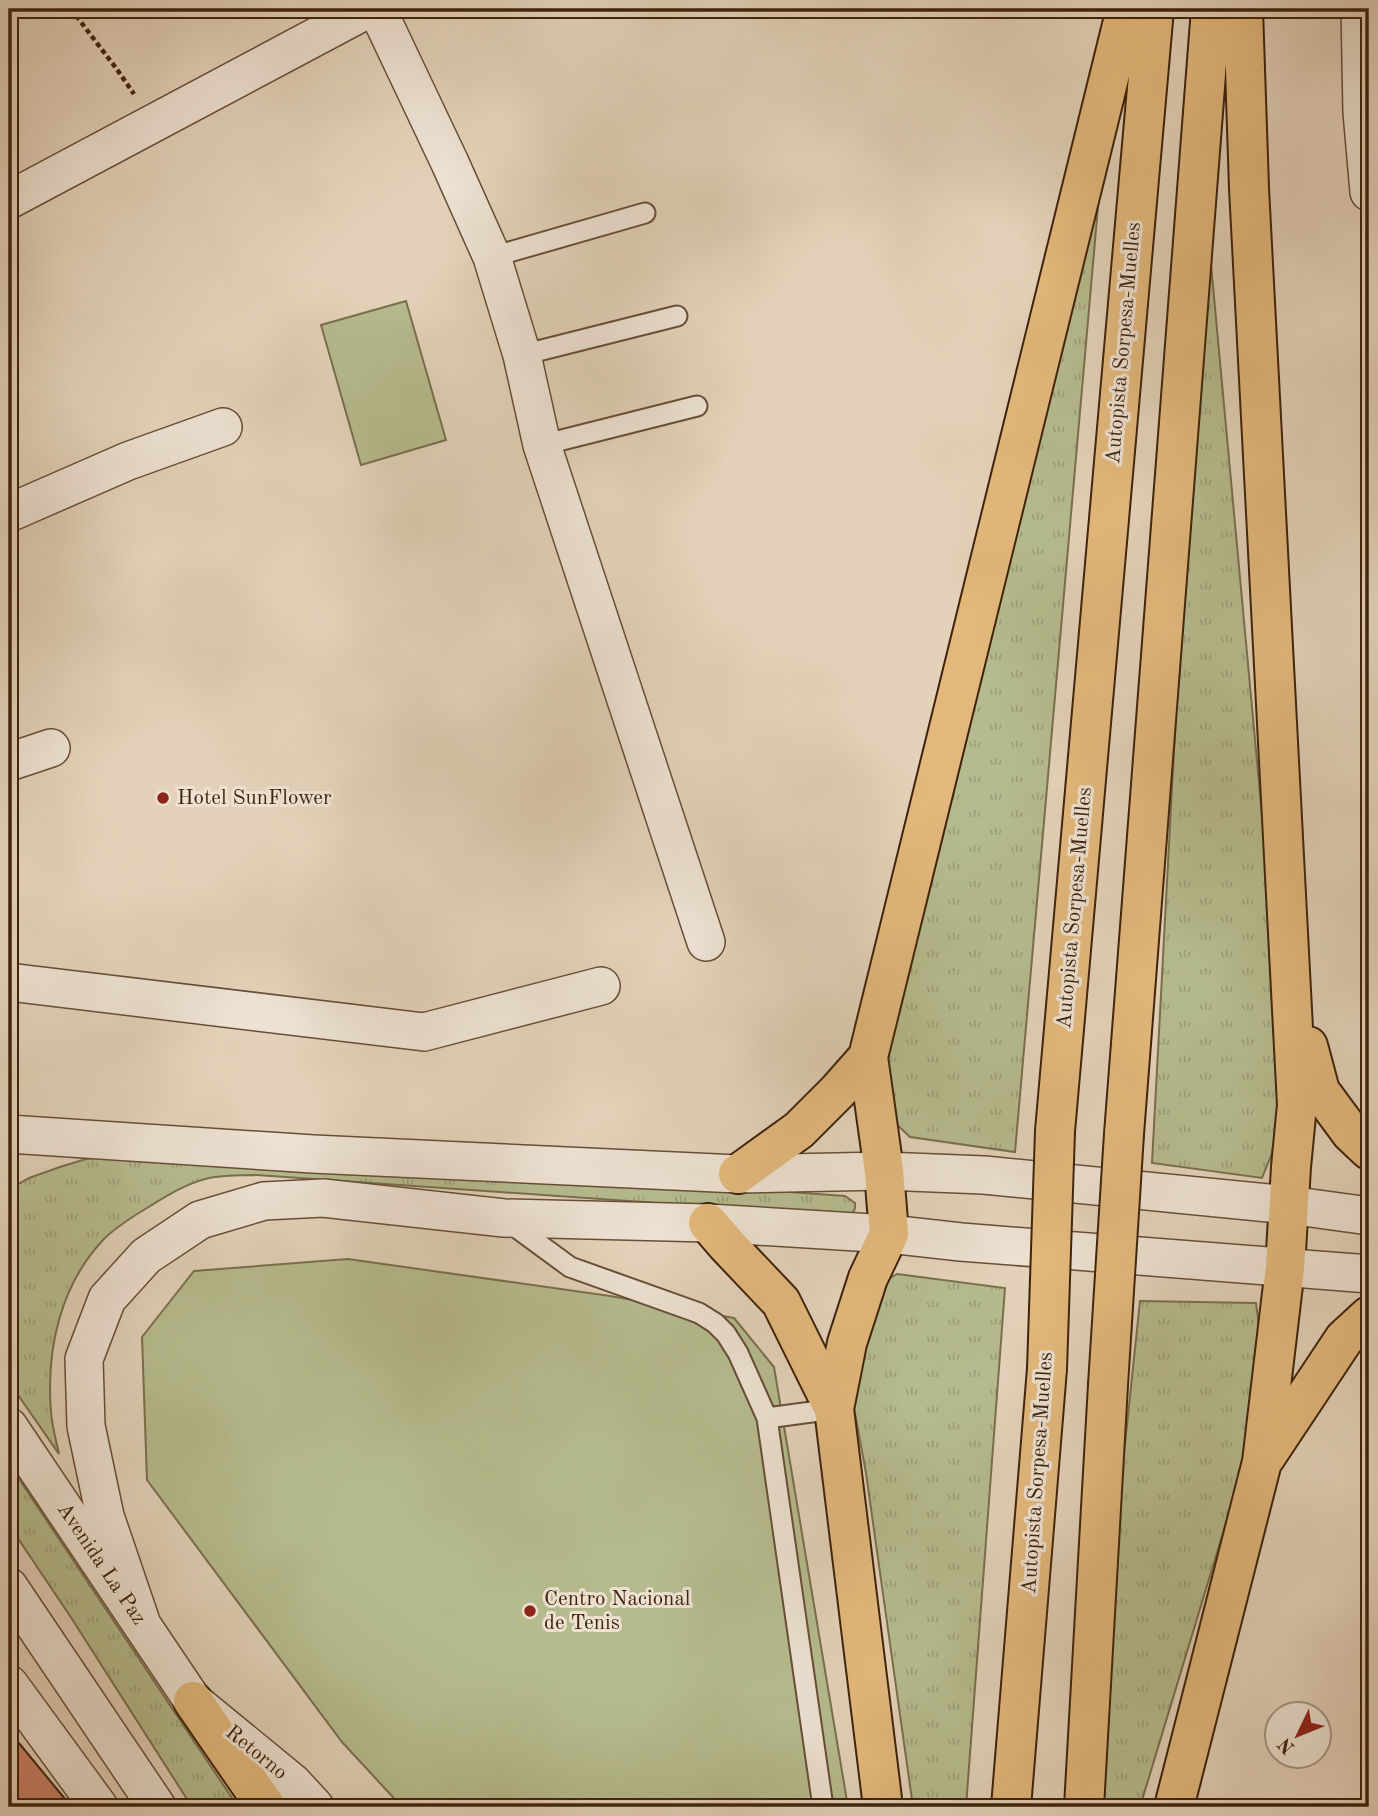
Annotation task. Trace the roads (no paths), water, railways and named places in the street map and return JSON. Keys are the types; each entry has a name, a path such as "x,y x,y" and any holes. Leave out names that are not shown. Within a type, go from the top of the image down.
{"main road":[{"path":"883,1807 834,1409 847,1343 869,1278 889,1234 884,1171 868,1057 1126,9"},
{"name":"Autopista Sorpesa-Muelles","path":"1011,1807 1047,1369 1055,1131 1154,9"},
{"path":"1084,1807 1124,1134 1211,9"},
{"path":"1174,1807 1262,1462 1285,1268 1297,1105 1249,188 1243,9"},
{"path":"1291,983 1320,1091 1350,1133 1369,1150"},
{"path":"738,1174 799,1130 868,1057"},
{"path":"708,1223 781,1302 834,1409"},
{"path":"1262,1462 1344,1339 1369,1316"},
{"path":"193,1701 266,1807"}],"street":[{"path":"9,200 368,9"},
{"path":"377,9 492,257 522,355 542,445 706,942"},
{"path":"1360,9 1362,112 1369,192"},
{"path":"9,513 128,461 223,427"},
{"path":"9,762 51,748"},
{"path":"9,982 424,1032 601,986"},
{"path":"9,1134 313,1154 738,1174 884,1171 984,1175 1289,1205 1369,1216"},
{"path":"142,1625 105,1516 86,1426 84,1359 107,1299 146,1256 200,1220 264,1201 323,1198 504,1218 708,1223 889,1234 1369,1274"},
{"name":"Avenida La Paz","path":"9,1427 193,1701"},
{"path":"9,1587 157,1807"},
{"path":"9,1685 99,1807"},
{"name":"Retorno","path":"193,1701 293,1783 315,1807"}],"lane":[{"path":"492,257 645,213"},
{"path":"522,355 677,316"},
{"path":"542,445 697,406"},
{"path":"504,1218 570,1268 699,1313 726,1334 738,1353 767,1418 823,1807"},
{"path":"767,1418 834,1409"}],"place":[{"name":"Hotel SunFlower","path":"163,798"},
{"name":"Centro Nacional de Tenis","path":"530,1611"}]}
